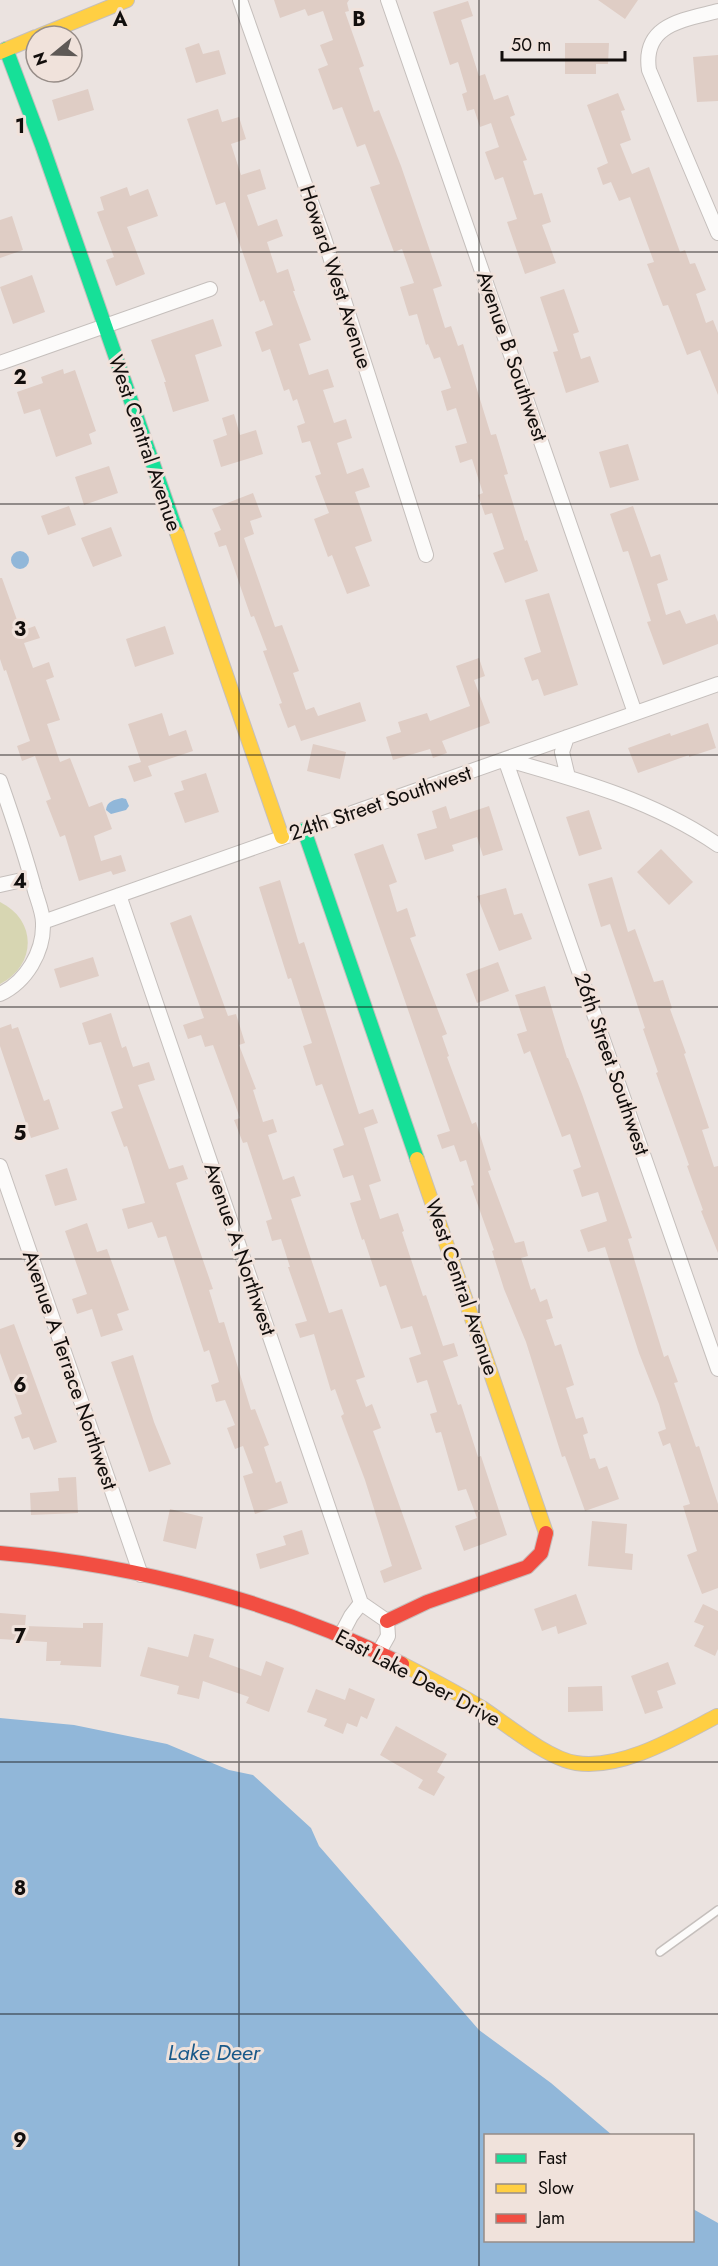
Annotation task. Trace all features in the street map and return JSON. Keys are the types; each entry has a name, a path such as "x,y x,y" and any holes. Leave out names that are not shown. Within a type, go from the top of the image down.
{"street":[{"path":"69,24 127,0"},
{"name":"Howard West Avenue","path":"240,0 324,238 426,555"},
{"name":"Avenue B Southwest","path":"388,0 635,712"},
{"path":"718,11 669,25 651,44 647,57 649,70 718,233"},
{"path":"3,51 24,43"},
{"name":"West Central Avenue","path":"3,51 105,326 282,837"},
{"path":"0,363 210,290"},
{"name":"24th Street Southwest","path":"43,922 718,684"},
{"path":"567,737 562,752 568,777"},
{"path":"505,759 623,795 653,808 718,845"},
{"name":"26th Street Southwest","path":"505,759 718,1369"},
{"path":"0,781 43,922 41,946 24,976 14,986 0,994"},
{"name":"West Central Avenue","path":"304,830 546,1534 544,1548 533,1564 427,1602 387,1621"},
{"path":"0,885 31,878"},
{"name":"Avenue A Northwest","path":"119,895 361,1603"},
{"name":"Avenue A Terrace Northwest","path":"0,1166 141,1575"},
{"name":"East Lake Deer Drive","path":"0,1554 63,1561 141,1575 234,1598 341,1635 379,1652 478,1706 548,1751 575,1763 601,1762 640,1752 664,1743 718,1716"},
{"path":"341,1635 361,1603 387,1621 388,1636 379,1652"}],"lane":[{"path":"660,1952 718,1910"}],"green space":[{"path":"0,902 21,920 28,943 21,966 0,984"}],"water":[{"path":"16,551 24,551 29,556 27,567 16,569 11,564 11,556"},
{"path":"122,798 126,799 129,806 126,810 111,814 106,810 109,803"},
{"name":"Lake Deer","path":"0,1718 74,1725 167,1744 229,1770 253,1775 311,1828 319,1846 479,2030 551,2083 611,2134 484,2134 484,2242 694,2242 694,2210 718,2223 718,2266 0,2266"}],"building":[{"path":"274,0 349,0 347,3 349,11 345,12 364,66 359,68 374,112 379,110 401,166 442,286 433,289 445,328 451,326 458,346 463,344 491,435 496,434 508,474 504,475 525,541 527,540 538,571 505,583 493,553 504,549 492,513 485,515 478,495 483,493 472,459 460,463 455,446 467,443 456,408 447,411 441,391 451,388 440,357 434,359 428,344 426,345 417,314 409,316 400,287 414,283 402,249 394,252 370,187 380,184 365,144 357,147 342,107 333,110 318,69 328,65 320,45 333,40 323,11 308,16 305,9 280,18"},
{"path":"598,0 638,0 625,19"},
{"path":"468,1 473,16 461,20 479,76 485,74 494,100 508,95 515,115 510,117 527,160 523,161 534,195 542,193 551,222 542,225 556,263 525,274 507,222 517,219 503,177 495,180 485,152 499,147 491,123 480,127 474,109 467,111 462,94 467,92 458,62 450,65 433,12"},
{"path":"199,43 203,54 219,50 226,74 196,83 185,48"},
{"path":"565,43 609,43 608,64 596,64 596,74 565,74"},
{"path":"718,55 718,101 697,102 693,57"},
{"path":"88,89 94,110 58,121 52,100"},
{"path":"618,93 625,110 621,111 631,140 620,144 632,174 649,167 680,252 685,250 690,264 695,263 706,290 696,294 706,323 713,320 718,333 718,395 700,350 687,355 668,305 663,306 647,264 654,262 630,197 619,201 611,182 603,185 597,168 608,163 587,105"},
{"path":"218,109 222,122 239,117 246,139 231,144 241,175 260,169 266,189 247,195 258,226 277,219 283,236 267,242 277,273 288,269 295,291 293,291 311,340 299,344 309,375 328,369 334,387 323,390 334,423 346,419 352,438 337,443 347,474 363,468 370,487 355,492 372,541 355,547 370,586 347,594 332,555 328,557 314,519 329,513 315,476 321,474 310,441 302,443 297,426 305,423 297,399 293,401 289,389 284,391 270,349 262,352 255,332 273,325 264,300 260,302 225,202 216,205 187,119"},
{"path":"127,187 130,196 148,189 158,216 127,227 145,274 116,286 106,260 114,257 97,212 104,210 100,197"},
{"path":"12,216 23,250 0,258 0,220"},
{"path":"32,275 45,312 13,324 0,287"},
{"path":"564,289 579,332 573,334 581,359 590,356 599,382 566,393 553,352 558,351 540,297"},
{"path":"213,319 222,346 195,355 209,401 173,412 164,382 166,382 151,340"},
{"path":"63,369 64,374 75,370 96,431 89,434 92,444 56,457 40,409 24,414 17,392 43,383 41,377"},
{"path":"234,414 240,435 256,430 263,454 221,467 213,440 227,435 222,418"},
{"path":"628,444 639,480 610,488 599,452"},
{"path":"109,466 118,493 84,505 75,477"},
{"path":"253,493 262,517 250,521 254,534 244,538 275,627 282,625 299,671 293,673 306,710 314,707 318,716 360,702 366,721 301,741 295,725 288,728 279,704 282,703 263,651 267,650 254,616 251,617 226,545 219,547 214,533 221,530 212,509"},
{"path":"69,506 76,525 48,535 41,516"},
{"path":"633,506 651,557 660,554 668,580 657,584 666,615 680,610 686,624 715,614 718,622 718,644 663,665 647,622 651,621 628,551 623,552 610,514"},
{"path":"111,527 122,556 93,567 81,538"},
{"path":"0,578 2,578 21,631 35,626 40,638 24,643 33,668 49,662 54,677 46,680 60,720 47,724 60,762 70,758 89,807 102,802 112,829 94,836 101,861 121,855 126,871 113,875 111,871 79,881 65,835 60,837 46,801 51,799 35,756 22,761 17,746 30,741 6,670 4,671 0,659"},
{"path":"549,593 578,685 544,696 538,679 532,681 524,658 541,652 525,600"},
{"path":"165,626 174,654 135,667 126,639"},
{"path":"479,658 485,676 474,680 490,723 442,741 447,753 433,758 430,749 393,760 386,737 401,732 398,722 427,713 430,721 470,706 456,666"},
{"path":"162,713 169,736 186,730 193,751 148,766 152,776 134,782 128,766 141,762 128,724"},
{"path":"708,723 716,748 638,773 628,748"},
{"path":"313,744 346,752 340,779 307,771"},
{"path":"206,773 219,812 185,823 174,793 184,790 181,781"},
{"path":"446,806 450,819 489,806 503,850 483,856 477,837 452,845 454,851 425,860 417,834 437,828 432,811"},
{"path":"589,810 602,849 579,856 566,817"},
{"path":"383,844 397,882 389,885 397,912 407,908 416,936 410,938 447,1034 442,1036 449,1056 447,1057 472,1124 476,1122 491,1170 488,1171 515,1243 524,1241 528,1256 521,1258 531,1290 535,1288 540,1302 547,1299 553,1318 546,1320 555,1346 561,1344 574,1385 566,1388 576,1419 583,1417 588,1433 583,1435 590,1459 595,1458 599,1469 607,1466 619,1499 585,1511 565,1456 562,1457 526,1342 504,1289 492,1251 494,1250 471,1186 474,1185 466,1160 460,1162 454,1145 442,1149 437,1135 450,1131 354,854"},
{"path":"661,849 693,882 669,905 637,872"},
{"path":"612,877 628,932 635,929 654,982 663,980 672,1008 670,1009 709,1128 702,1130 714,1167 718,1166 718,1253 701,1211 703,1210 687,1166 689,1165 656,1073 658,1072 643,1029 645,1028 610,924 601,927 588,884"},
{"path":"280,880 299,944 304,942 359,1114 373,1109 378,1123 364,1128 381,1181 369,1185 380,1219 398,1213 423,1296 426,1295 443,1346 454,1343 458,1356 443,1361 458,1405 461,1404 478,1457 481,1456 507,1535 464,1551 455,1526 477,1518 466,1489 458,1491 441,1432 436,1433 430,1414 437,1412 427,1380 417,1383 409,1358 421,1354 412,1326 401,1329 386,1285 380,1287 364,1239 362,1240 350,1203 361,1200 353,1175 343,1178 333,1149 344,1145 322,1084 316,1086 303,1046 312,1043 291,978 288,979 259,887"},
{"path":"506,888 514,915 522,913 532,939 499,951 477,896"},
{"path":"191,915 228,1016 236,1014 245,1043 239,1045 256,1089 253,1090 263,1122 273,1119 277,1132 268,1135 283,1180 294,1176 301,1196 291,1199 329,1313 342,1309 365,1377 356,1380 366,1407 372,1404 381,1428 373,1431 422,1569 384,1583 380,1571 392,1566 365,1480 341,1416 344,1414 335,1389 331,1391 314,1334 300,1338 295,1324 307,1321 281,1239 272,1241 266,1221 272,1219 247,1142 243,1143 234,1120 240,1118 213,1045 205,1047 201,1035 188,1039 183,1025 204,1018 170,923"},
{"path":"93,957 99,976 60,988 54,969"},
{"path":"498,962 509,991 477,1003 466,974"},
{"path":"545,986 567,1058 582,1094 632,1238 628,1239 664,1357 668,1355 678,1382 674,1383 696,1447 699,1446 718,1504 718,1588 702,1594 687,1555 697,1551 683,1506 690,1504 670,1443 663,1446 658,1432 666,1429 659,1404 639,1353 605,1247 588,1252 580,1230 607,1221 598,1192 582,1197 573,1170 581,1167 570,1134 562,1137 530,1051 524,1054 517,1034 527,1031 515,995"},
{"path":"111,1013 122,1048 126,1046 133,1067 149,1062 155,1080 138,1085 169,1169 183,1165 188,1179 176,1183 213,1289 209,1290 219,1323 224,1322 251,1410 255,1409 269,1445 264,1447 276,1483 281,1481 288,1503 255,1514 243,1476 253,1473 243,1446 235,1449 227,1428 235,1425 225,1400 216,1402 211,1385 219,1382 209,1350 204,1352 166,1236 158,1238 152,1222 128,1229 122,1209 145,1203 127,1146 124,1147 111,1112 123,1108 101,1042 89,1045 82,1023"},
{"path":"11,1024 12,1029 18,1027 44,1101 49,1099 59,1129 31,1138 0,1046 0,1028"},
{"path":"67,1168 77,1200 55,1206 45,1175"},
{"path":"87,1223 97,1252 107,1249 129,1310 117,1314 123,1330 101,1337 92,1309 77,1314 72,1299 87,1294 65,1231"},
{"path":"14,1324 57,1442 34,1450 29,1437 22,1439 14,1417 22,1414 0,1353 0,1329"},
{"path":"133,1355 154,1422 171,1464 149,1472 111,1362"},
{"path":"76,1477 78,1513 31,1515 30,1493 59,1491 58,1478"},
{"path":"170,1509 203,1517 196,1549 163,1541"},
{"path":"592,1521 627,1524 625,1553 633,1554 632,1570 588,1566"},
{"path":"302,1530 309,1554 260,1569 256,1554 286,1545 283,1536"},
{"path":"576,1594 587,1624 558,1634 556,1626 542,1631 534,1609"},
{"path":"703,1604 718,1611 718,1649 715,1656 694,1646 704,1626 694,1622"},
{"path":"0,1613 26,1615 25,1626 83,1628 83,1623 103,1623 101,1667 60,1665 61,1661 46,1661 47,1642 0,1639"},
{"path":"194,1634 214,1639 209,1657 261,1676 266,1661 284,1668 269,1712 246,1703 249,1697 203,1681 199,1699 177,1694 179,1686 140,1676 148,1647 188,1657"},
{"path":"668,1662 676,1684 657,1691 663,1708 645,1714 631,1676"},
{"path":"602,1686 603,1711 568,1712 568,1687"},
{"path":"349,1688 375,1699 367,1719 361,1716 357,1727 347,1723 343,1734 324,1726 327,1719 307,1712 316,1689 345,1700"},
{"path":"396,1726 447,1754 437,1772 445,1777 434,1796 418,1788 423,1780 380,1755"}],"traffic: fast":[{"path":"6,49 42,145 177,533"},
{"path":"304,830 417,1159"}],"traffic: slow":[{"path":"68,24 127,0"},
{"path":"0,52 24,42"},
{"path":"177,533 282,837"},
{"path":"417,1159 546,1533"},
{"path":"402,1664 482,1708 540,1748 576,1763 594,1764 630,1757 667,1742 717,1716"}],"traffic: jam":[{"path":"387,1621 427,1602 527,1567 541,1553 546,1533"},
{"path":"0,1553 103,1567 206,1590 307,1622 402,1664"}]}
